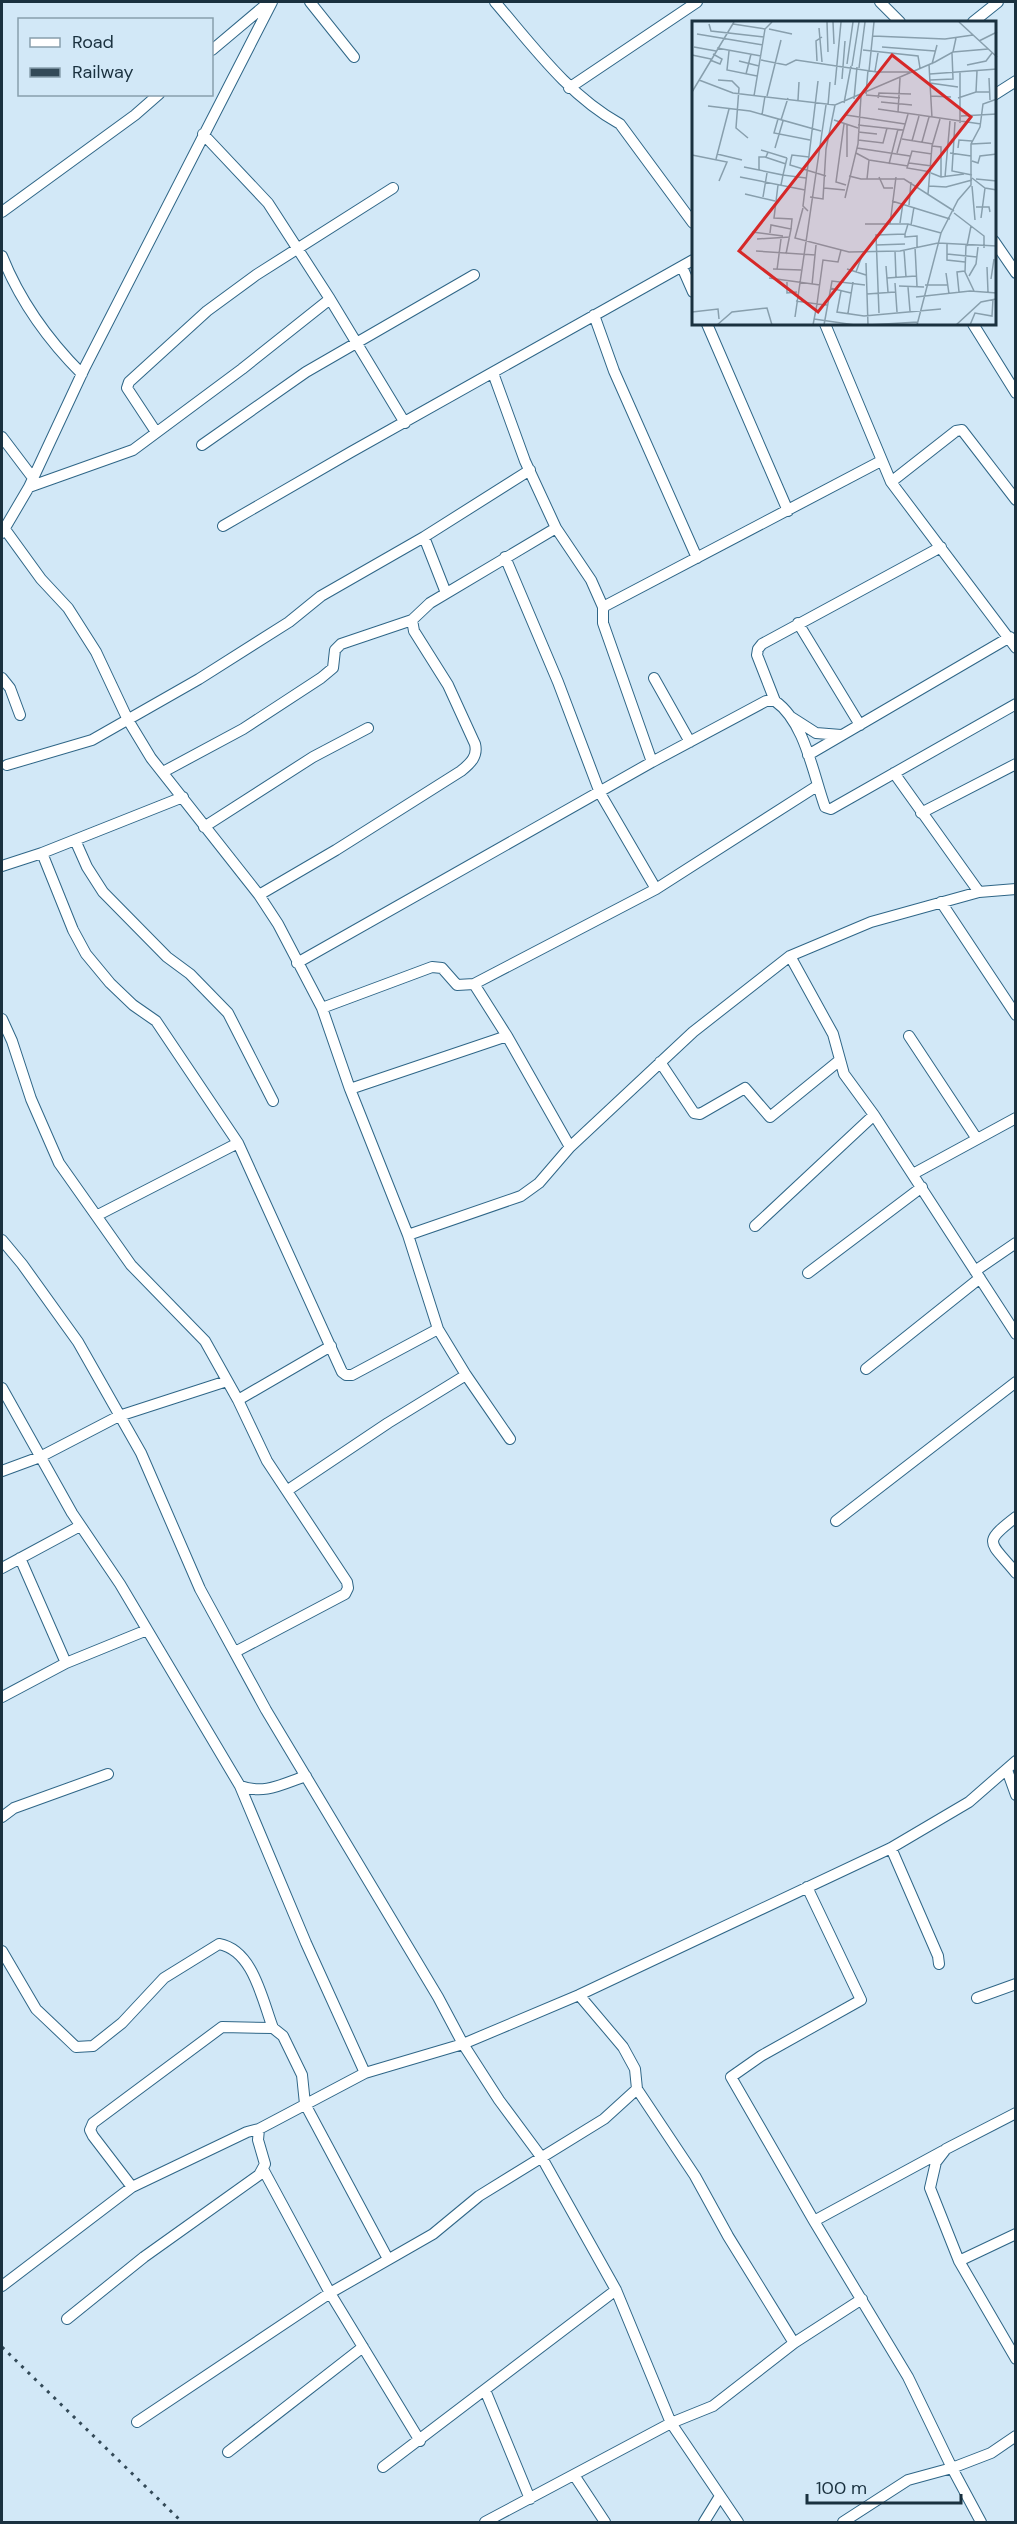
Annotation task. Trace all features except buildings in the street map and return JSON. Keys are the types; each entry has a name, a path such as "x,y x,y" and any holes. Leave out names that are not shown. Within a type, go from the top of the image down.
{"street":[{"path":"213,49 271,2"},
{"path":"271,2 82,374 31,483 3,530 41,579 68,608 96,652 128,720 163,772 259,895 278,924 322,1008 350,1089 408,1235 438,1329 510,1439"},
{"path":"309,2 354,57"},
{"path":"495,2 569,88 604,115 620,124 692,222"},
{"path":"569,88 698,2"},
{"path":"880,2 899,21"},
{"path":"974,21 998,2"},
{"path":"996,94 1016,81"},
{"path":"2,212 156,96"},
{"path":"203,135 267,203 330,299 405,423"},
{"path":"156,432 127,388 129,382 207,311 296,249 393,188"},
{"path":"996,244 1016,273"},
{"path":"2,256 24,303 60,352 82,374"},
{"path":"223,526 692,261"},
{"path":"682,267 692,290"},
{"path":"202,445 297,378 474,275"},
{"path":"31,483 128,453 242,369 330,299"},
{"path":"594,315 618,381 696,558"},
{"path":"708,326 788,511"},
{"path":"826,326 891,482 1010,637 1016,648"},
{"path":"973,326 1016,393"},
{"path":"492,373 530,471 556,528 591,579 603,607 603,623 652,762"},
{"path":"891,482 956,431 962,430 1016,500"},
{"path":"2,437 31,483"},
{"path":"603,607 881,461"},
{"path":"7,765 92,740 128,720 279,629 321,596 424,537 530,471"},
{"path":"163,772 243,729 321,678 333,668 335,650 341,644 412,620 430,603 556,528"},
{"path":"424,537 446,593"},
{"path":"841,735 816,733 791,717 775,701 757,655 758,649 798,623 941,547"},
{"path":"506,557 558,681 600,793 656,889"},
{"path":"259,895 336,850 461,771 474,757 475,744 448,685 414,631 412,620"},
{"path":"798,623 860,724"},
{"path":"808,755 1010,637"},
{"path":"2,678 12,692 20,715"},
{"path":"654,678 690,742"},
{"path":"297,963 652,762 766,701 775,701"},
{"path":"791,717 808,755 825,807 831,809 1016,704"},
{"path":"204,827 313,757 368,728"},
{"path":"921,813 1016,764"},
{"path":"894,773 979,892"},
{"path":"322,1008 432,967 442,968 457,986 474,984 656,889 817,786"},
{"path":"2,867 183,797"},
{"path":"75,840 87,867 103,892 167,957 190,974 228,1013 273,1101"},
{"path":"42,853 73,930 86,954 110,983 133,1005 156,1021 238,1143 342,1372 346,1376 352,1375 438,1329"},
{"path":"408,1235 521,1196 539,1183 570,1147 693,1032 790,956 871,922 979,892 1016,890"},
{"path":"941,902 1016,1015"},
{"path":"790,956 834,1034 844,1074 922,1187 1016,1334"},
{"path":"474,984 507,1036 570,1147"},
{"path":"2,1019 12,1041 31,1099 59,1163 135,1270 205,1341 238,1400 267,1461 347,1582 348,1588 345,1594 235,1652"},
{"path":"350,1089 507,1036"},
{"path":"909,1036 977,1139"},
{"path":"660,1062 694,1113 700,1114 743,1088 770,1117 840,1060"},
{"path":"755,1226 874,1115"},
{"path":"913,1174 1016,1118"},
{"path":"98,1215 238,1143"},
{"path":"808,1274 922,1187"},
{"path":"2,1239 69,1327 141,1453 193,1576 235,1652 438,1997 463,2044 499,2100 542,2158 616,2290 671,2423 738,2523"},
{"path":"866,1369 1016,1243"},
{"path":"238,1400 332,1346"},
{"path":"288,1490 388,1423 466,1375"},
{"path":"2,1471 40,1457 119,1416 227,1381"},
{"path":"836,1521 1016,1382"},
{"path":"2,1388 80,1526 114,1575 240,1785 306,1943 365,2073"},
{"path":"1016,1516 994,1534 992,1539 993,1545 1016,1573"},
{"path":"2,1568 80,1526"},
{"path":"20,1558 66,1664"},
{"path":"2,1697 66,1664 147,1630"},
{"path":"2,2286 132,2187 247,2132 259,2129 365,2073 463,2044 579,1995 891,1848 969,1802 1016,1761"},
{"path":"1007,1770 1016,1795"},
{"path":"2,1817 14,1808 108,1774"},
{"path":"240,1785 253,1791 268,1789 306,1776"},
{"path":"891,1848 938,1956 939,1964"},
{"path":"807,1887 861,2000 761,2056 732,2077 908,2377 981,2523"},
{"path":"2,1951 36,2009 76,2047 93,2046 122,2024 164,1977 219,1944 231,1946 248,1965 273,2028 283,2036 302,2075 305,2104 388,2259"},
{"path":"977,1998 1016,1984"},
{"path":"579,1995 623,2047 635,2069 637,2089 695,2176 728,2236 794,2343"},
{"path":"132,2187 93,2136 90,2130 93,2123 222,2027 273,2028"},
{"path":"136,2422 330,2293 432,2234 479,2196 604,2119 637,2089"},
{"path":"814,2220 1016,2113"},
{"path":"67,2319 144,2258 259,2175 265,2164 258,2140 259,2129"},
{"path":"946,2149 936,2162 930,2188 959,2261 1016,2359"},
{"path":"263,2169 330,2293 420,2440"},
{"path":"959,2261 1016,2234"},
{"path":"383,2467 616,2290"},
{"path":"485,2523 671,2423 713,2406 794,2343 862,2299"},
{"path":"228,2452 363,2347"},
{"path":"484,2390 530,2499"},
{"path":"843,2523 908,2480 952,2468 991,2453 1016,2436"},
{"path":"574,2475 605,2523"},
{"path":"704,2523 720,2496"}],"railway":[{"path":"2,2347 182,2522"}]}
